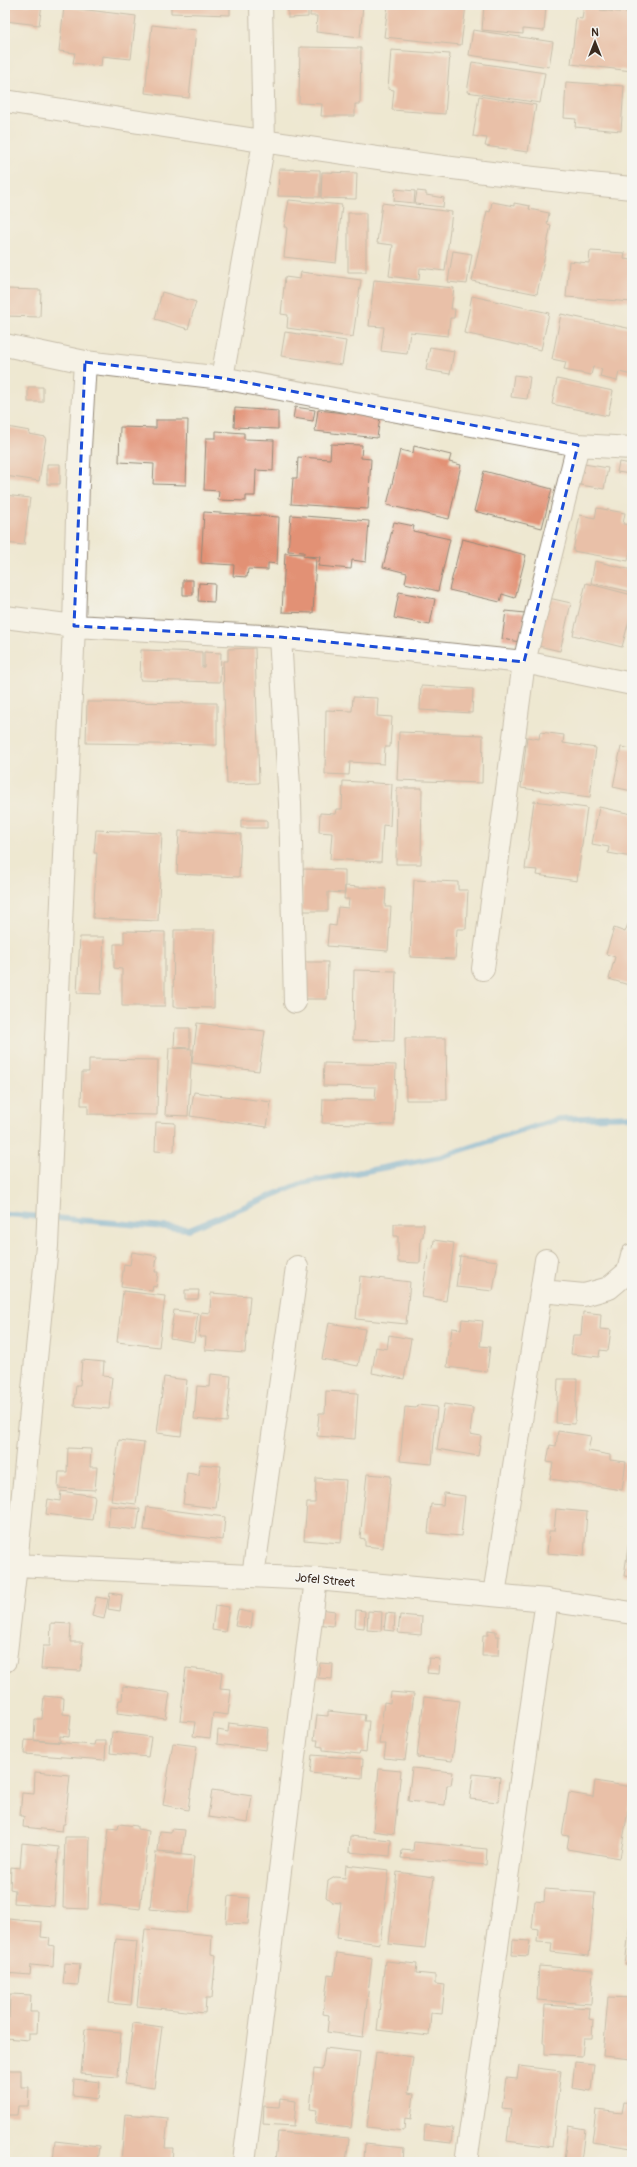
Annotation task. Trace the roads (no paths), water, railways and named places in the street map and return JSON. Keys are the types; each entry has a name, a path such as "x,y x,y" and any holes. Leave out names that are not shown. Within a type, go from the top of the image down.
{"street":[{"path":"222,378 264,142 261,5"},
{"path":"5,101 264,142 564,182 632,188"},
{"path":"5,344 85,362 222,378 578,445 632,448"},
{"path":"5,1662 16,1564 46,1246 74,626 78,482 85,362"},
{"path":"483,969 524,662 578,445"},
{"path":"5,616 74,626 280,637 524,662 632,684"},
{"path":"280,637 290,803 295,1002"},
{"path":"541,1291 584,1295 609,1288 628,1272 632,1255"},
{"path":"494,1595 546,1260"},
{"path":"253,1576 297,1267"},
{"name":"Jofel Street","path":"16,1564 316,1578 547,1600 632,1613"},
{"path":"244,2162 316,1578"},
{"path":"466,2162 547,1600"}],"waterway":[{"path":"5,1214 189,1229 303,1183 440,1157 558,1119 632,1116"}]}
